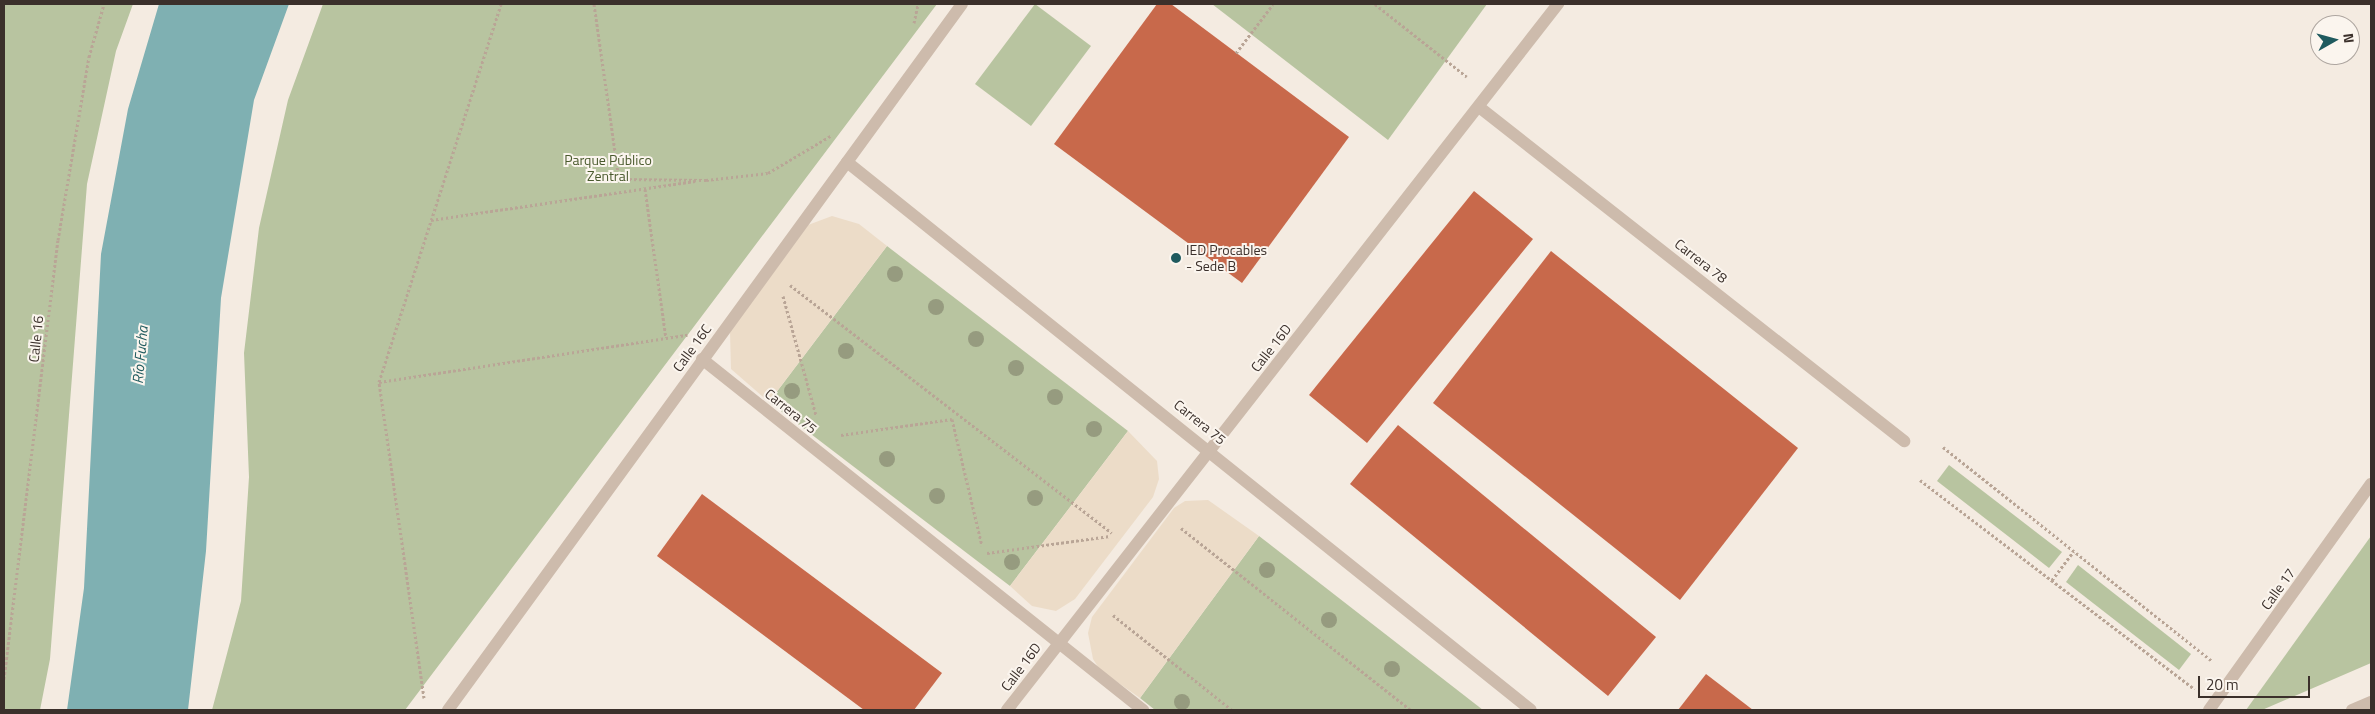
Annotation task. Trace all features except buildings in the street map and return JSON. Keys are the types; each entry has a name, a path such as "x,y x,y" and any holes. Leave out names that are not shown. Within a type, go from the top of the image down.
{"street":[{"name":"Calle 16C","path":"448,710 962,4"},
{"name":"Calle 16D","path":"1007,710 1558,4"},
{"name":"Carrera 78","path":"1479,107 1904,441"},
{"name":"Carrera 75","path":"847,162 1210,449 1531,710"},
{"name":"Carrera 75","path":"702,359 1143,710"},
{"name":"Calle 17","path":"2209,710 2371,484"},
{"path":"2352,710 2371,702"}],"path":[{"name":"Calle 16","path":"4,679 58,240 89,58 104,4"},
{"path":"425,707 379,382 500,4"},
{"path":"594,4 619,179 706,180"},
{"path":"1236,53 1273,4"},
{"path":"1375,4 1467,77"},
{"path":"431,220 706,180 768,173 822,144 836,131"},
{"path":"645,189 666,338"},
{"path":"785,282 1115,535 983,554 952,419 832,436"},
{"path":"780,285 818,420"},
{"path":"379,382 695,334"},
{"path":"1943,446 2216,664"},
{"path":"1920,480 2197,691"},
{"path":"1177,525 1411,710"},
{"path":"2052,580 2074,551"},
{"path":"1112,615 1232,710"}],"green space":[{"path":"4,4 133,4 116,51 87,184 50,659 40,710 4,710"},
{"name":"Parque Público Zentral","path":"323,4 937,4 405,710 212,710 241,601 249,477 244,353 259,228 288,100"},
{"path":"1035,4 1091,46 1031,126 975,84"},
{"path":"1212,4 1487,4 1388,140"},
{"path":"887,246 1128,431 1010,586 769,402"},
{"path":"1949,465 2062,552 2049,568 1937,481"},
{"path":"1259,536 1483,710 1155,710 1140,698"},
{"path":"2371,536 2371,663 2262,710 2246,710"},
{"path":"2078,565 2191,654 2179,670 2066,582"}],"shaded area":[{"path":"832,216 859,224 887,246 769,402 731,369 730,332 808,225"},
{"path":"1128,431 1157,461 1159,479 1153,497 1075,599 1056,611 1032,606 1010,586"},
{"path":"1208,500 1259,536 1140,698 1100,670 1093,659 1088,633 1092,617 1174,508 1185,501"}],"water":[{"name":"Río Fucha","path":"159,4 289,4 254,100 221,298 206,551 188,710 67,710 84,588 101,254 128,109"}],"place":[{"name":"IED Procables - Sede B","path":"1176,258"}]}
